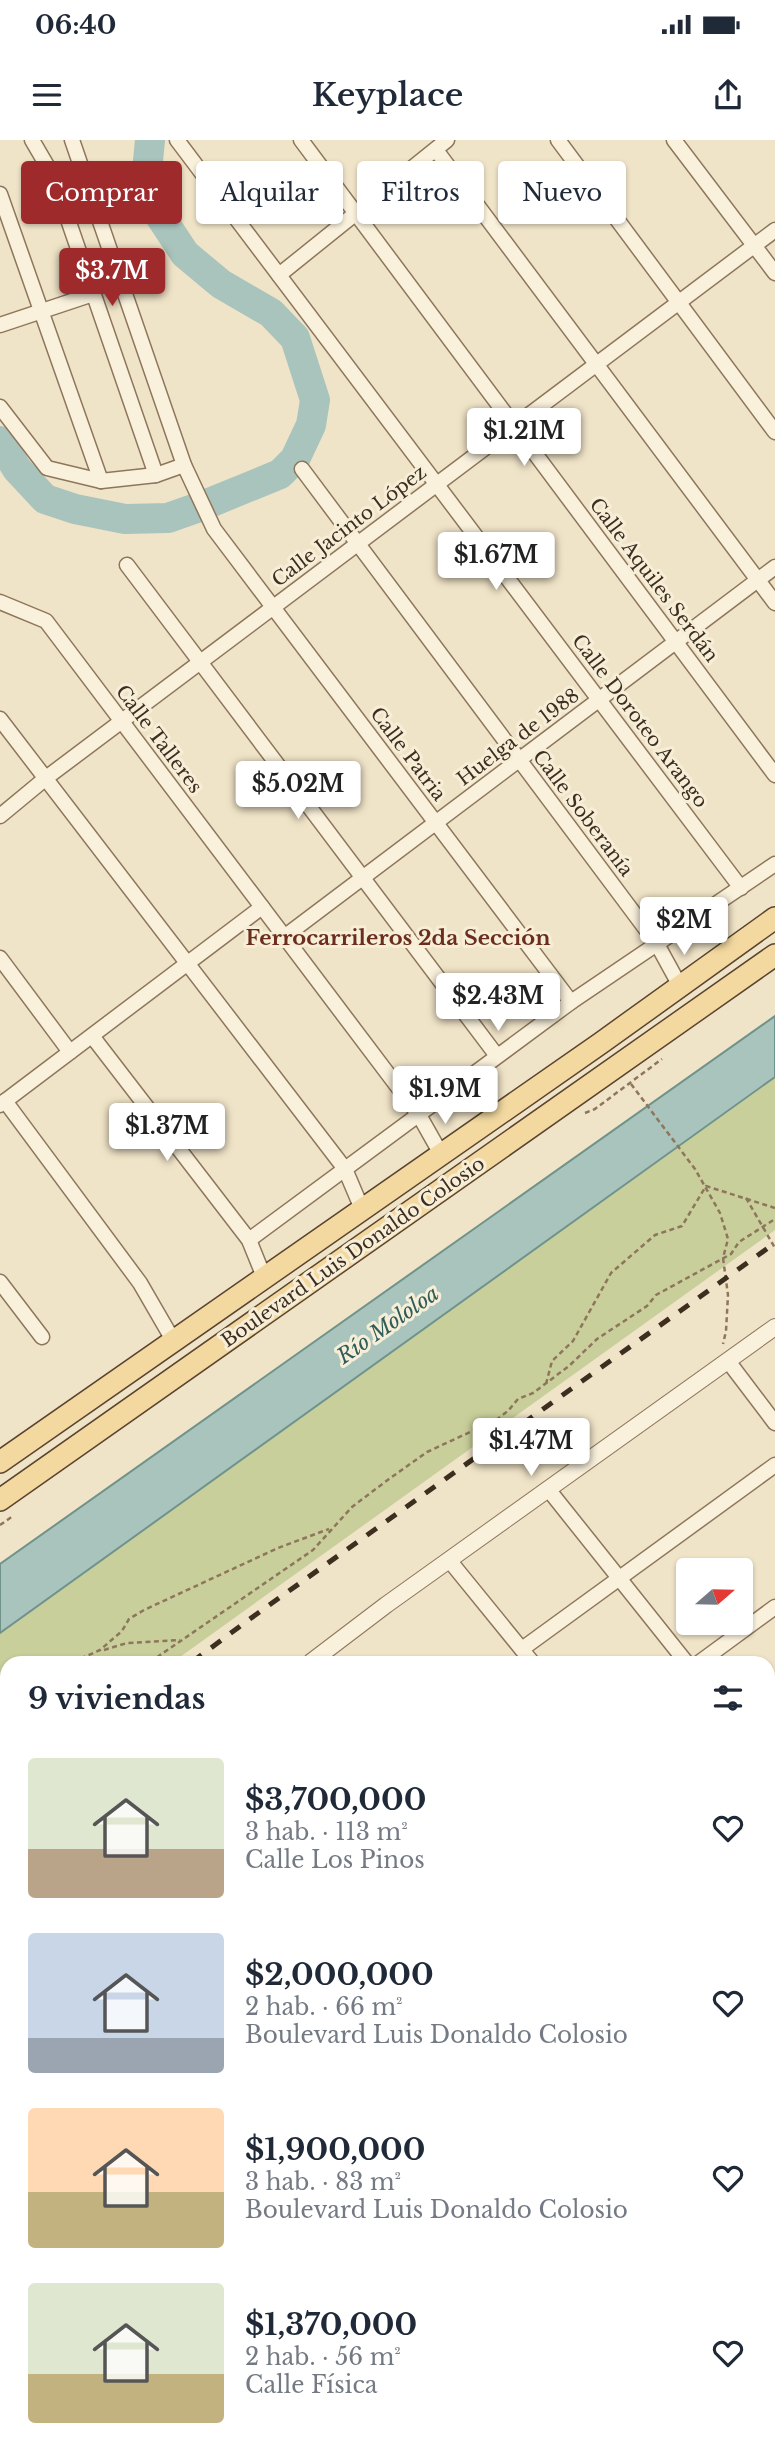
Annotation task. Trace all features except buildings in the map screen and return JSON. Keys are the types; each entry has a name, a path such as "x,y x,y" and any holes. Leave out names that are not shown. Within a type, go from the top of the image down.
{"main road":[{"name":"Boulevard Luis Donaldo Colosio","path":"0,1462 564,1069 775,918"},
{"name":"Boulevard Luis Donaldo Colosio","path":"0,1500 775,955"},
{"path":"564,1069 580,1093"}],"street":[{"path":"32,140 53,176 156,475"},
{"name":"Calle Patria","path":"72,140 186,470 214,529 571,1002"},
{"name":"Calle Doroteo Arango","path":"177,140 741,888"},
{"name":"Calle Aquiles Serdán","path":"302,140 775,775"},
{"path":"558,140 775,432"},
{"path":"674,140 775,273"},
{"path":"279,275 442,145 596,364 775,603"},
{"path":"0,194 101,481"},
{"name":"Calle Jacinto López","path":"0,816 46,778 775,230"},
{"path":"0,325 93,294"},
{"path":"0,407 47,468 101,481 186,470"},
{"name":"Calle Soberanía","path":"302,470 657,944 680,986"},
{"path":"127,565 497,1056"},
{"name":"Huelga de 1988","path":"284,937 775,567"},
{"name":"Calle Talleres","path":"0,602 46,621 419,1115 441,1154"},
{"path":"0,719 345,1169 362,1209"},
{"path":"249,1240 571,1002 775,864"},
{"path":"173,1340 140,1283 2,1103 262,907"},
{"path":"0,958 70,1052"},
{"path":"92,1036 249,1240 264,1277"},
{"path":"0,1282 42,1337"},
{"path":"319,1656 775,1327"},
{"path":"727,1361 775,1423"},
{"path":"522,1649 775,1465"},
{"path":"548,1489 681,1656"},
{"path":"449,1560 527,1656"},
{"path":"708,1656 775,1608"}],"path":[{"path":"630,1084 695,1169 720,1213 728,1239 723,1258 728,1295 723,1344 727,1361"},
{"path":"706,1186 775,1208"},
{"path":"545,1384 552,1361 573,1341 611,1273 654,1235 681,1226 706,1186"},
{"path":"746,1198 775,1248"},
{"path":"158,1656 313,1550 352,1507 427,1452 496,1420 518,1399 569,1366 597,1339 647,1306 656,1295 731,1254 739,1242 775,1219"},
{"path":"100,1650 122,1631 130,1619 144,1610 278,1548 332,1528"},
{"path":"87,1656 127,1643 181,1640"}],"green space":[{"path":"775,1078 775,1230 181,1656 0,1656 0,1634"}],"water":[{"name":"Río Mololoa","path":"775,1016 775,1077 0,1633 0,1564"}],"waterway":[{"path":"0,441 17,469 45,499 75,509 125,519 168,518 280,474 295,459 311,425 315,400 295,338 271,313 221,284 185,254 158,213 148,161 150,140"}],"railway":[{"path":"200,1656 775,1243"}],"district":[{"name":"Ferrocarrileros 2da Sección","path":"398,938"}]}
